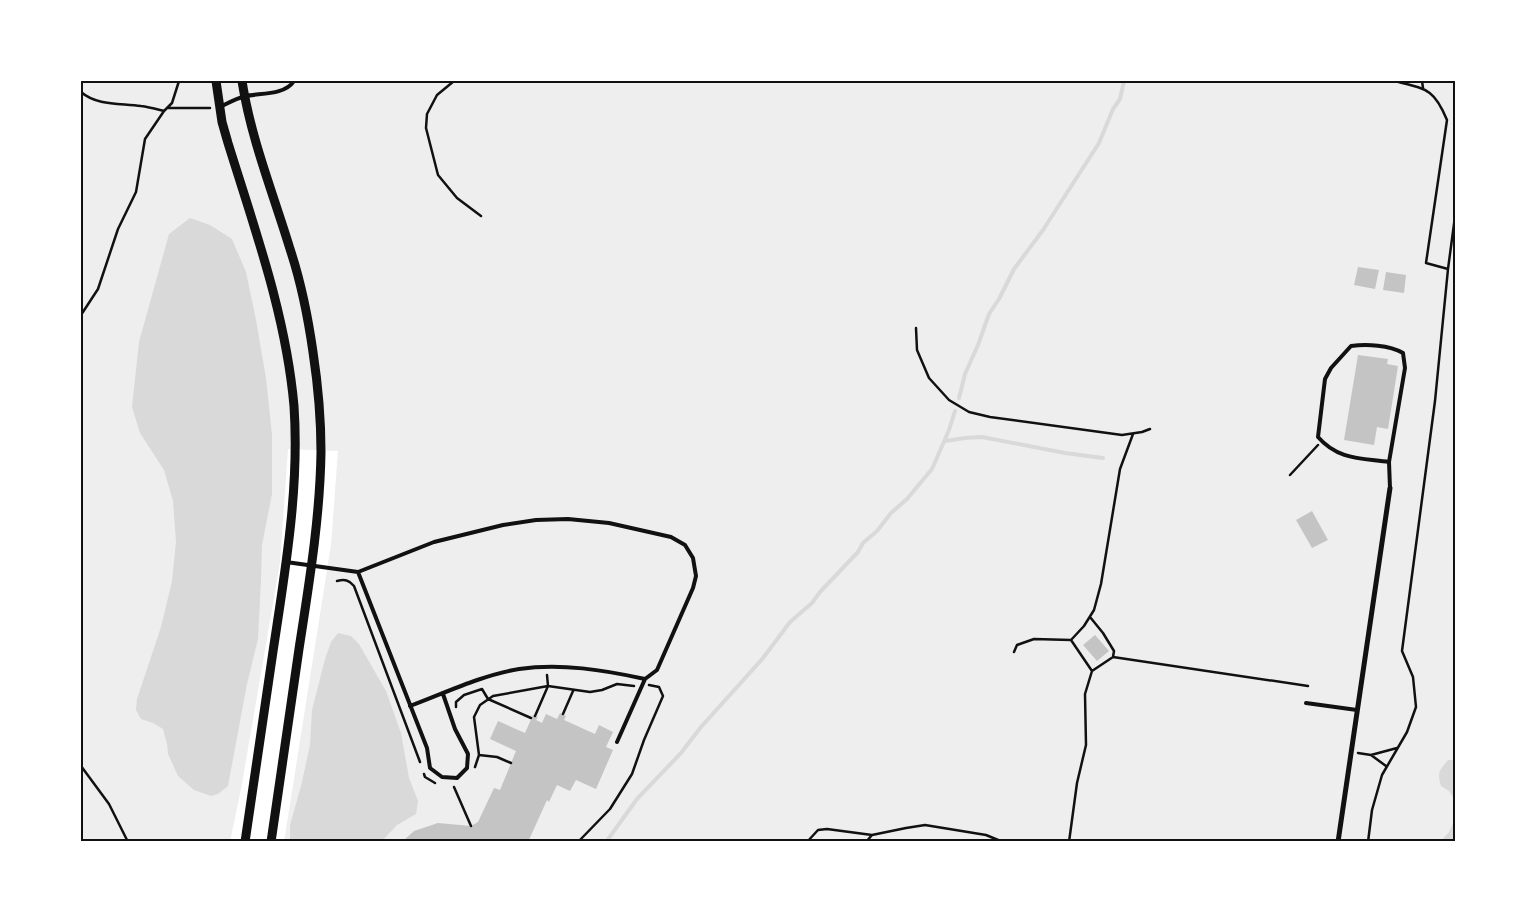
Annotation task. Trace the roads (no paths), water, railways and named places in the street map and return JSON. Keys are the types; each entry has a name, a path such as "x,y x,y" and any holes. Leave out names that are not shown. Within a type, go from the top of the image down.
{"street":[{"path":"216,81 219,107 228,143 273,288 288,357 294,407 295,455 286,562 245,842"},
{"path":"242,81 257,149 296,269 306,310 319,403 321,452 319,500 312,565 271,842"},
{"path":"1338,842 1390,488"}],"lane":[{"path":"219,107 244,97 287,88 294,81"},
{"path":"1389,462 1340,454 1327,447 1318,437 1325,379 1331,368 1351,346 1362,345 1396,349 1403,353 1405,368 1389,462 1390,488"},
{"path":"286,562 358,572 434,542 503,525 536,520 568,519 609,523 671,537 685,545 693,558 696,576 694,588 656,670 645,679 617,742"},
{"path":"358,572 427,748 430,768 442,776 457,778 467,768 468,754 455,729 443,694"},
{"path":"410,706 485,678 518,670 546,667 586,669 645,679"},
{"path":"1306,703 1357,710"}],"waterway":[{"path":"959,398 965,374 989,314 1014,269 1043,230 1099,143 1113,109 1120,99 1124,81"},
{"path":"606,842 637,799 681,753 701,727 763,658 790,622 812,603 858,552 863,543 907,499 932,469 955,411"},
{"path":"945,441 982,437 1065,453 1103,458"}]}
